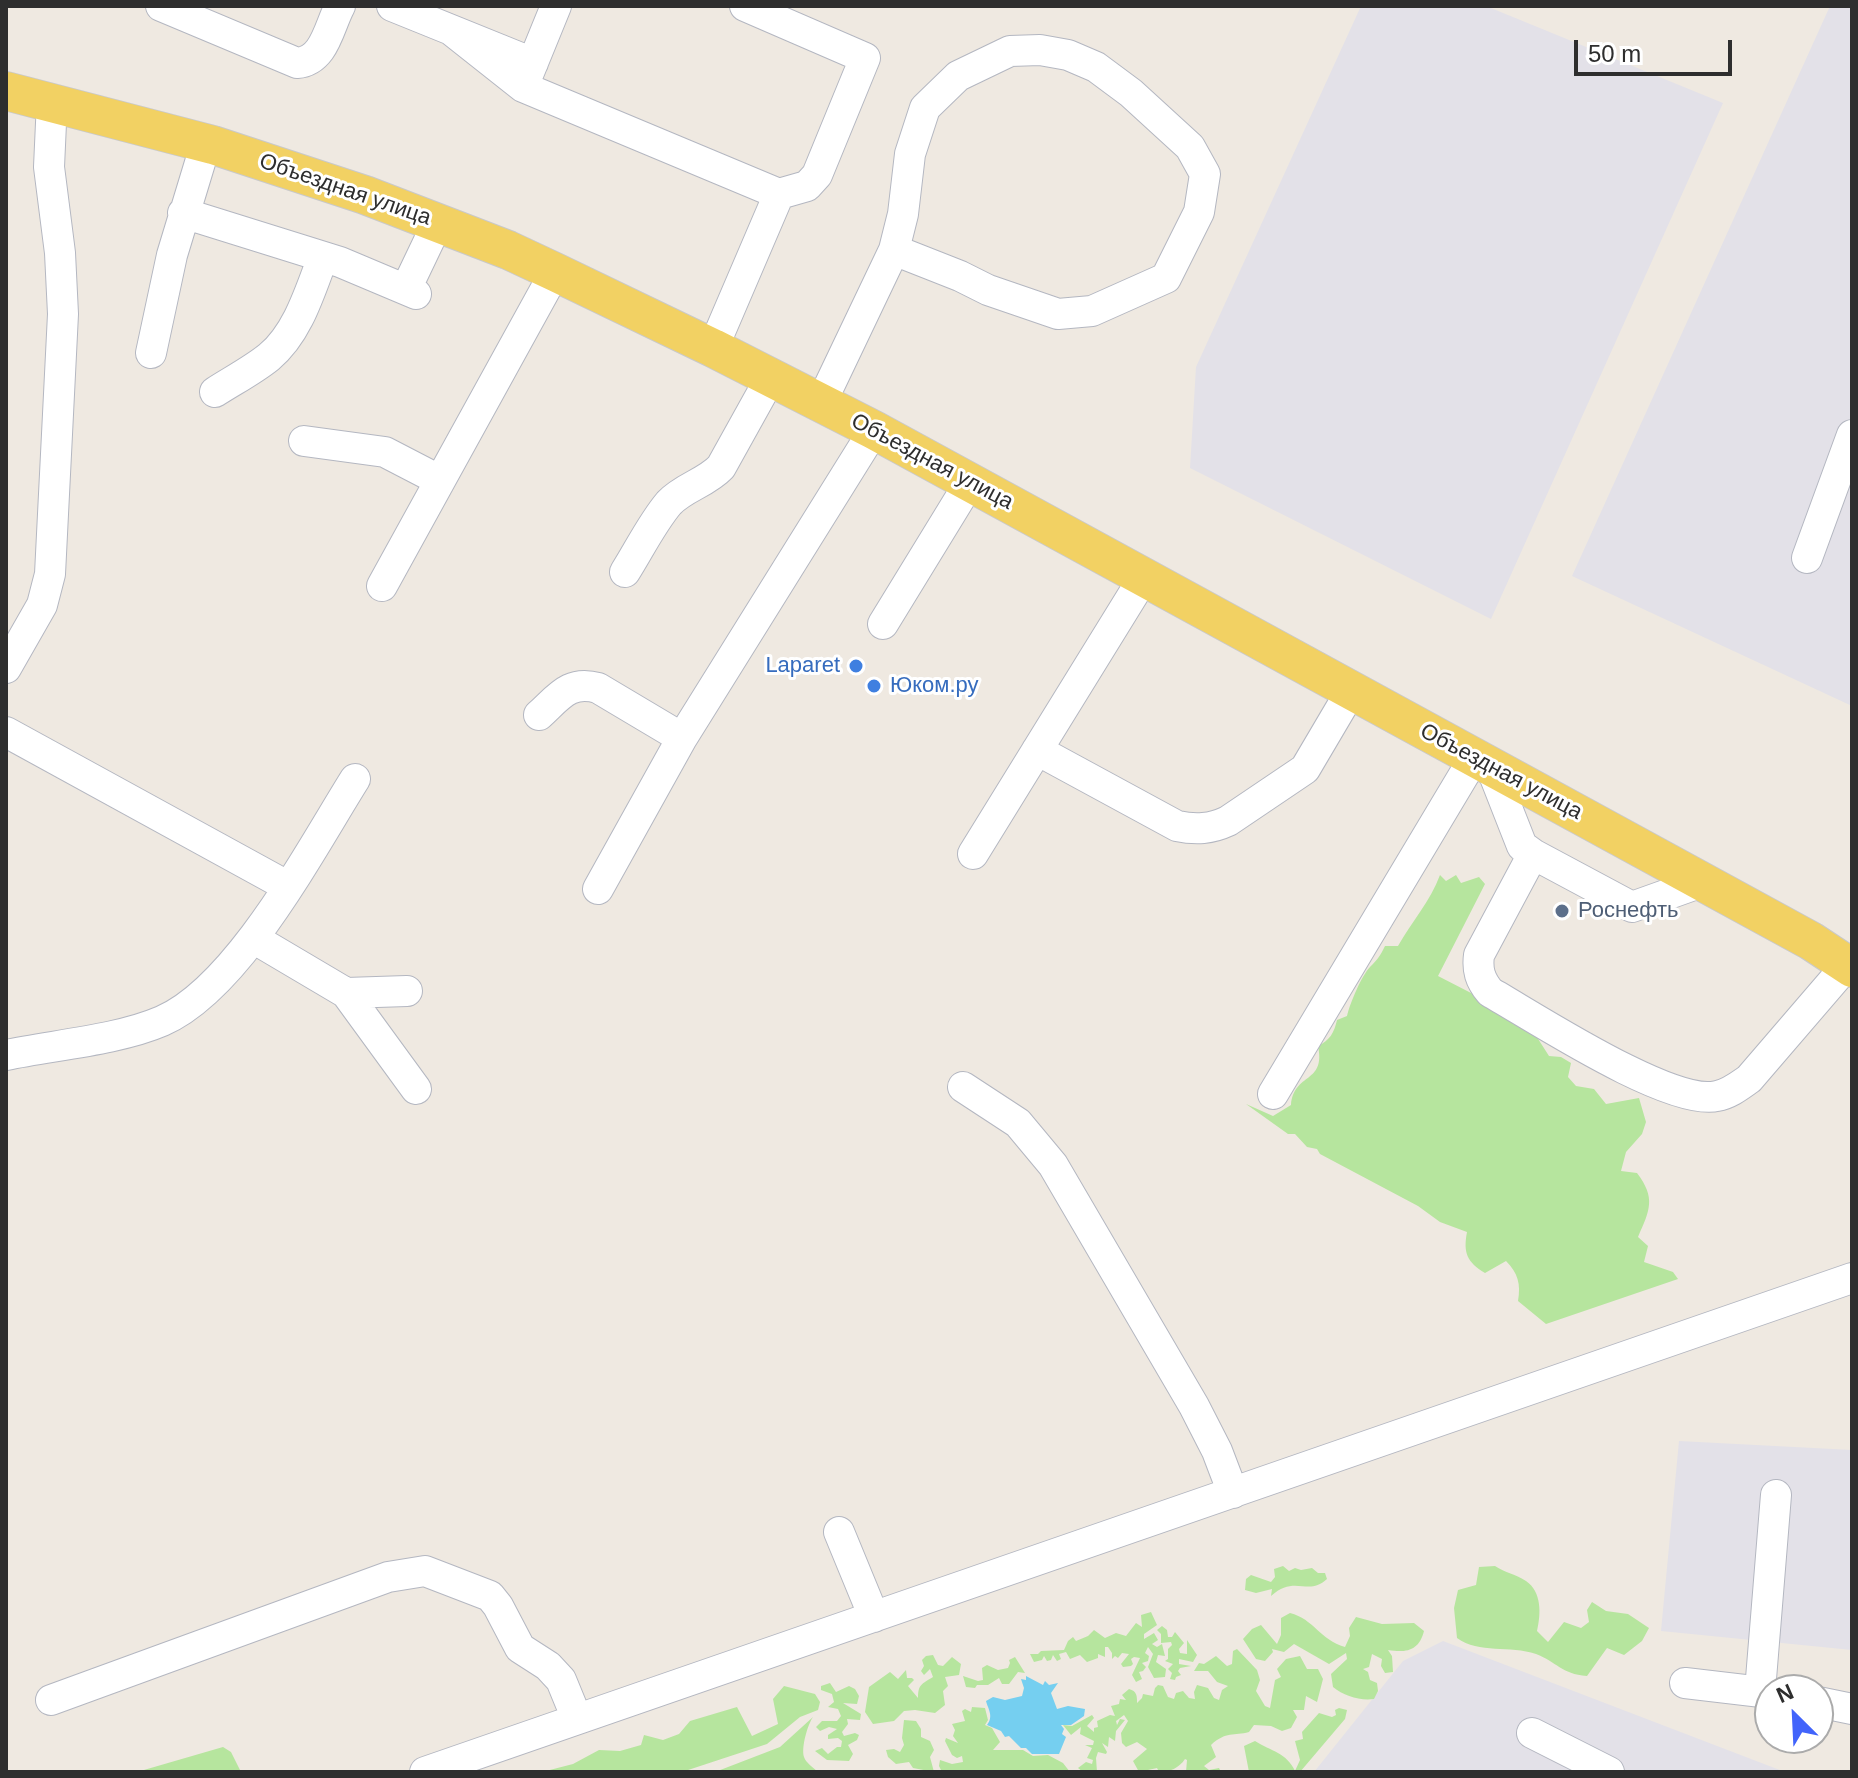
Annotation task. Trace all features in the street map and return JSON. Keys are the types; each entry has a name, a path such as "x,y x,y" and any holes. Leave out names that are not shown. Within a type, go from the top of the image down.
{"main road":[{"name":"Объездная улица","path":"6,91 206,143 365,195 555,272 874,430 1850,964"}],"street":[{"path":"161,6 297,63 306,62 319,53 340,6"},
{"path":"392,6 451,30 528,75 779,194 807,186 817,175 865,58 745,6"},
{"path":"528,75 556,6"},
{"path":"821,403 894,250 903,214 910,154 925,108 958,76 1010,51 1040,50 1068,55 1096,67 1131,93 1190,147 1205,174 1199,212 1166,278 1092,311 1058,314 988,290 894,250"},
{"path":"6,668 42,605 50,574 63,314 60,253 49,167 52,101"},
{"path":"151,353 183,213 206,143"},
{"path":"713,348 779,194"},
{"path":"183,213 323,257 411,292 438,222"},
{"path":"215,392 270,357 284,341 295,324 323,257"},
{"path":"382,586 439,480 505,345 555,272"},
{"path":"625,572 669,503 721,467 771,377"},
{"path":"598,889 682,738 874,430"},
{"path":"1807,558 1852,435"},
{"path":"304,441 385,452 439,480"},
{"path":"883,624 970,482"},
{"path":"973,854 1144,577"},
{"path":"539,715 571,688 583,684 598,688 682,738"},
{"path":"1037,750 1177,826 1216,827 1305,769 1351,691"},
{"path":"6,732 287,886"},
{"path":"1482,763 1522,846 1533,854 1632,907 1702,882"},
{"path":"1273,1094 1482,763"},
{"path":"6,1055 139,1030 187,1007 207,991 253,938 355,779"},
{"path":"1533,854 1479,955 1477,968 1482,982 1490,992 1642,1078 1669,1090 1715,1097 1735,1089 1749,1079 1850,964"},
{"path":"253,938 346,993 416,1089"},
{"path":"346,993 407,991"},
{"path":"963,1087 1018,1123 1053,1165 1176,1373 1217,1451 1233,1493"},
{"path":"425,1772 1849,1278"},
{"path":"1766,1674 1776,1495"},
{"path":"839,1532 874,1617"},
{"path":"51,1700 388,1577 425,1571 490,1596 516,1643 548,1666 561,1680 577,1719"},
{"path":"1685,1683 1754,1691"},
{"path":"1532,1733 1609,1772"}],"shaded area":[{"path":"1361,6 1486,6 1723,103 1491,619 1190,468 1196,367"},
{"path":"1830,6 1852,6 1852,706 1572,576"},
{"path":"1679,1441 1852,1450 1852,1650 1661,1631"},
{"path":"1443,1641 1785,1772 1314,1772 1403,1661"}],"green space":[{"path":"1440,875 1446,881 1456,875 1461,883 1479,877 1485,884 1438,976 1508,1012 1533,1031 1549,1056 1561,1057 1571,1063 1568,1077 1576,1086 1594,1089 1606,1104 1639,1098 1646,1122 1642,1134 1626,1152 1621,1171 1637,1173 1649,1197 1648,1211 1638,1237 1648,1246 1644,1262 1673,1272 1678,1279 1546,1324 1518,1301 1518,1279 1506,1261 1485,1273 1470,1261 1466,1251 1467,1232 1440,1222 1418,1206 1320,1154 1317,1149 1307,1147 1295,1134 1288,1134 1246,1104 1273,1116 1291,1105 1298,1087 1318,1067 1318,1046 1331,1036 1337,1020 1347,1016 1363,976 1385,946 1398,946"},
{"path":"1283,1566 1289,1571 1312,1568 1318,1573 1325,1573 1327,1579 1314,1586 1287,1587 1271,1596 1272,1589 1256,1593 1245,1590 1246,1579 1251,1575 1271,1582 1275,1577 1274,1569"},
{"path":"1495,1566 1522,1579 1535,1591 1539,1604 1537,1631 1548,1642 1564,1622 1581,1628 1589,1622 1587,1610 1592,1602 1606,1611 1628,1614 1649,1628 1642,1641 1624,1655 1607,1648 1587,1676 1565,1670 1526,1651 1485,1648 1466,1643 1457,1638 1454,1608 1458,1590 1476,1585 1479,1567"},
{"path":"1151,1612 1157,1625 1144,1634 1144,1639 1154,1633 1158,1640 1152,1644 1157,1647 1162,1644 1165,1656 1158,1655 1156,1662 1166,1669 1165,1677 1154,1678 1148,1667 1153,1654 1148,1647 1145,1653 1149,1656 1148,1661 1142,1663 1146,1667 1139,1672 1142,1679 1136,1682 1132,1675 1140,1658 1134,1657 1131,1666 1123,1667 1121,1664 1129,1654 1122,1653 1112,1659 1108,1647 1105,1647 1105,1657 1098,1654 1098,1658 1087,1662 1080,1655 1070,1659 1066,1652 1059,1654 1061,1659 1057,1661 1053,1655 1051,1660 1047,1661 1044,1656 1042,1660 1034,1662 1030,1654 1064,1650 1073,1637 1076,1641 1094,1630 1105,1638 1116,1633 1126,1636 1136,1623 1142,1627 1141,1615"},
{"path":"1290,1613 1305,1620 1329,1640 1345,1647 1350,1636 1349,1628 1356,1617 1382,1624 1414,1623 1424,1631 1415,1647 1401,1651 1388,1650 1392,1656 1393,1672 1385,1673 1381,1666 1382,1659 1372,1654 1369,1667 1363,1669 1368,1672 1370,1680 1377,1683 1378,1691 1374,1699 1363,1699 1333,1687 1331,1674 1347,1659 1346,1653 1329,1664 1294,1644 1284,1652 1272,1649 1265,1661 1256,1659 1243,1639 1261,1625 1277,1644 1281,1635 1281,1618"},
{"path":"1162,1626 1167,1630 1168,1637 1175,1632 1184,1643 1179,1649 1180,1653 1187,1654 1187,1640 1197,1655 1193,1662 1179,1659 1179,1664 1191,1666 1180,1668 1178,1671 1181,1675 1175,1680 1170,1679 1172,1673 1168,1669 1173,1664 1165,1661 1171,1642 1161,1643 1161,1634 1157,1630"},
{"path":"1237,1649 1257,1670 1260,1680 1256,1691 1265,1706 1270,1708 1275,1680 1281,1677 1277,1669 1286,1659 1300,1656 1307,1669 1318,1669 1323,1679 1317,1702 1306,1696 1304,1710 1293,1710 1297,1717 1291,1728 1282,1731 1271,1726 1254,1725 1249,1732 1216,1741 1211,1745 1216,1757 1204,1766 1209,1770 1219,1768 1221,1772 1186,1772 1185,1759 1170,1770 1159,1772 1157,1768 1139,1772 1133,1761 1147,1749 1137,1742 1126,1747 1122,1743 1121,1733 1128,1721 1124,1715 1116,1721 1117,1725 1120,1719 1125,1720 1116,1731 1115,1741 1109,1737 1108,1747 1102,1743 1107,1752 1098,1752 1097,1772 1083,1772 1078,1768 1086,1762 1092,1764 1093,1760 1087,1758 1092,1748 1085,1745 1093,1745 1094,1741 1080,1734 1081,1727 1071,1735 1063,1725 1072,1726 1092,1715 1094,1718 1087,1726 1094,1732 1094,1728 1098,1727 1097,1721 1115,1716 1111,1706 1119,1704 1120,1699 1126,1700 1122,1695 1129,1689 1136,1694 1137,1703 1143,1694 1153,1696 1158,1685 1163,1686 1168,1697 1174,1699 1176,1693 1183,1691 1189,1698 1195,1699 1197,1685 1208,1688 1219,1700 1222,1690 1228,1686 1217,1682 1208,1671 1194,1671 1199,1663 1204,1664 1216,1656 1227,1666 1232,1664 1233,1651"},
{"path":"933,1655 938,1665 943,1666 952,1657 961,1664 959,1675 945,1677 948,1686 943,1691 945,1705 935,1713 904,1711 894,1721 873,1724 865,1712 869,1687 890,1672 898,1679 906,1670 907,1678 914,1680 908,1686 918,1698 921,1685 933,1677 930,1669 924,1675 921,1671 924,1666 922,1660"},
{"path":"1015,1657 1025,1673 1018,1672 1009,1684 1002,1684 999,1678 988,1685 966,1687 963,1676 983,1680 982,1668 987,1665 998,1670 1008,1668 1009,1660"},
{"path":"830,1683 836,1692 849,1686 859,1696 857,1704 843,1703 861,1714 860,1720 847,1719 848,1724 842,1732 844,1736 859,1735 848,1745 853,1754 849,1761 827,1760 815,1751 822,1748 828,1754 841,1747 842,1741 838,1738 828,1739 828,1735 837,1729 829,1727 820,1731 816,1727 822,1721 837,1721 841,1716 838,1709 828,1707 834,1702 832,1694 821,1690 821,1686"},
{"path":"784,1686 815,1694 820,1702 818,1710 800,1717 767,1744 682,1772 542,1772 573,1764 599,1750 620,1751 641,1745 644,1735 663,1740 679,1734 690,1721 737,1707 752,1736 778,1724 773,1699"},
{"path":"972,1707 985,1708 988,1720 985,1725 992,1728 1000,1742 993,1750 1023,1750 1033,1756 1048,1755 1063,1763 1070,1772 942,1772 940,1760 952,1764 963,1762 962,1756 957,1758 952,1755 945,1741 946,1738 958,1743 953,1736 955,1730 952,1724 965,1721 962,1711 971,1712"},
{"path":"1339,1708 1347,1710 1345,1719 1300,1772 1249,1772 1244,1746 1255,1741 1283,1756 1295,1771 1300,1760 1295,1741 1303,1739 1302,1732 1319,1713 1332,1717"},
{"path":"813,1717 803,1753 806,1761 818,1772 715,1772 780,1747"},
{"path":"904,1720 916,1721 921,1737 930,1741 934,1750 930,1757 934,1772 913,1768 909,1762 896,1764 888,1757 886,1750 900,1752 904,1745"},
{"path":"223,1747 231,1752 241,1772 137,1772"}],"water":[{"path":"1026,1676 1043,1685 1045,1681 1049,1685 1058,1683 1051,1693 1057,1709 1068,1706 1085,1709 1084,1716 1071,1725 1061,1725 1064,1729 1062,1734 1066,1737 1059,1754 1032,1754 1009,1736 1005,1737 1001,1731 987,1725 990,1716 986,1701 993,1697 1005,1700 1022,1696 1024,1688 1021,1679 1026,1680"}],"place":[{"name":"Laparet","path":"856,666"},
{"name":"Юком.ру","path":"874,686"},
{"name":"Роснефть","path":"1562,911"}]}
